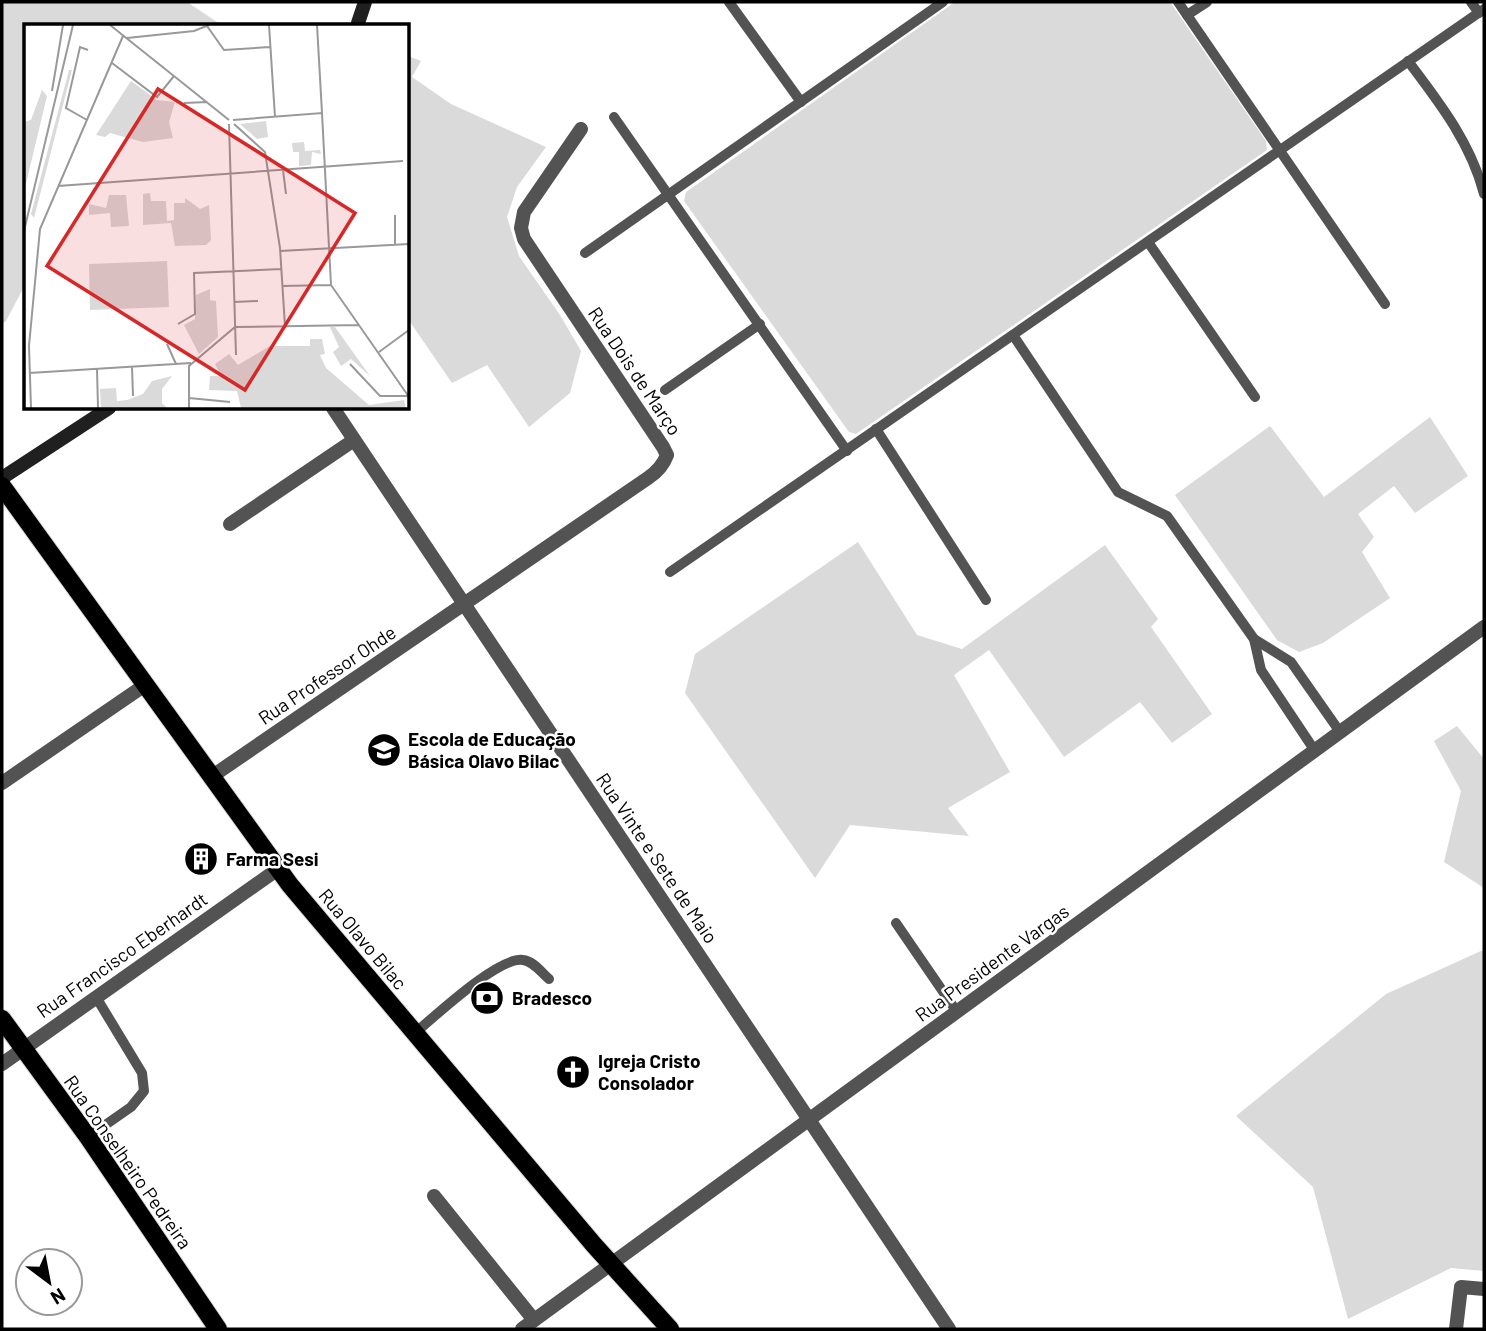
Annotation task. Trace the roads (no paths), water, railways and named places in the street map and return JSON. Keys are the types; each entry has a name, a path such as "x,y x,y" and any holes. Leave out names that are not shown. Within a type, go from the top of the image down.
{"main road":[{"path":"358,24 365,2"},
{"path":"2,478 106,410"},
{"name":"Rua Olavo Bilac","path":"2,486 278,869 611,1264 670,1329"},
{"name":"Rua Conselheiro Pedreira","path":"2,1019 88,1137 218,1329"}],"street":[{"name":"Rua Dois de Março","path":"464,604 659,470 667,455 524,239 521,228 524,212 581,129"},
{"name":"Rua Vinte e Sete de Maio","path":"334,410 949,1329"},
{"path":"230,524 354,440"},
{"name":"Rua Professor Ohde","path":"211,777 464,604"},
{"name":"Rua Presidente Vargas","path":"528,1325 1484,627"},
{"path":"2,783 145,685"},
{"name":"Rua Francisco Eberhardt","path":"2,1064 278,869"},
{"path":"435,1196 528,1325"},
{"path":"1456,1329 1461,1287 1484,1289"}],"lane":[{"path":"729,2 801,102"},
{"path":"1178,2 1384,304"},
{"path":"1187,15 1207,2"},
{"path":"670,572 1481,11 1471,2"},
{"path":"584,253 801,102 937,3"},
{"path":"1408,61 1461,136 1479,173 1484,194"},
{"path":"614,117 847,451"},
{"path":"1148,242 1255,397"},
{"path":"665,390 760,324"},
{"path":"1013,335 1118,492 1167,516 1254,639 1261,670 1315,751"},
{"path":"876,429 986,600"},
{"path":"1254,639 1291,662 1340,732"},
{"path":"896,923 957,1012"},
{"path":"415,1033 487,975 511,961 522,959 531,963 549,979"},
{"path":"88,1137 131,1108 144,1091 142,1073 96,997"}],"place":[{"name":"Escola de Educação Básica Olavo Bilac","path":"384,750"},
{"name":"Farma Sesi","path":"201,859"},
{"name":"Bradesco","path":"487,998"},
{"name":"Igreja Cristo Consolador","path":"573,1072"}]}
